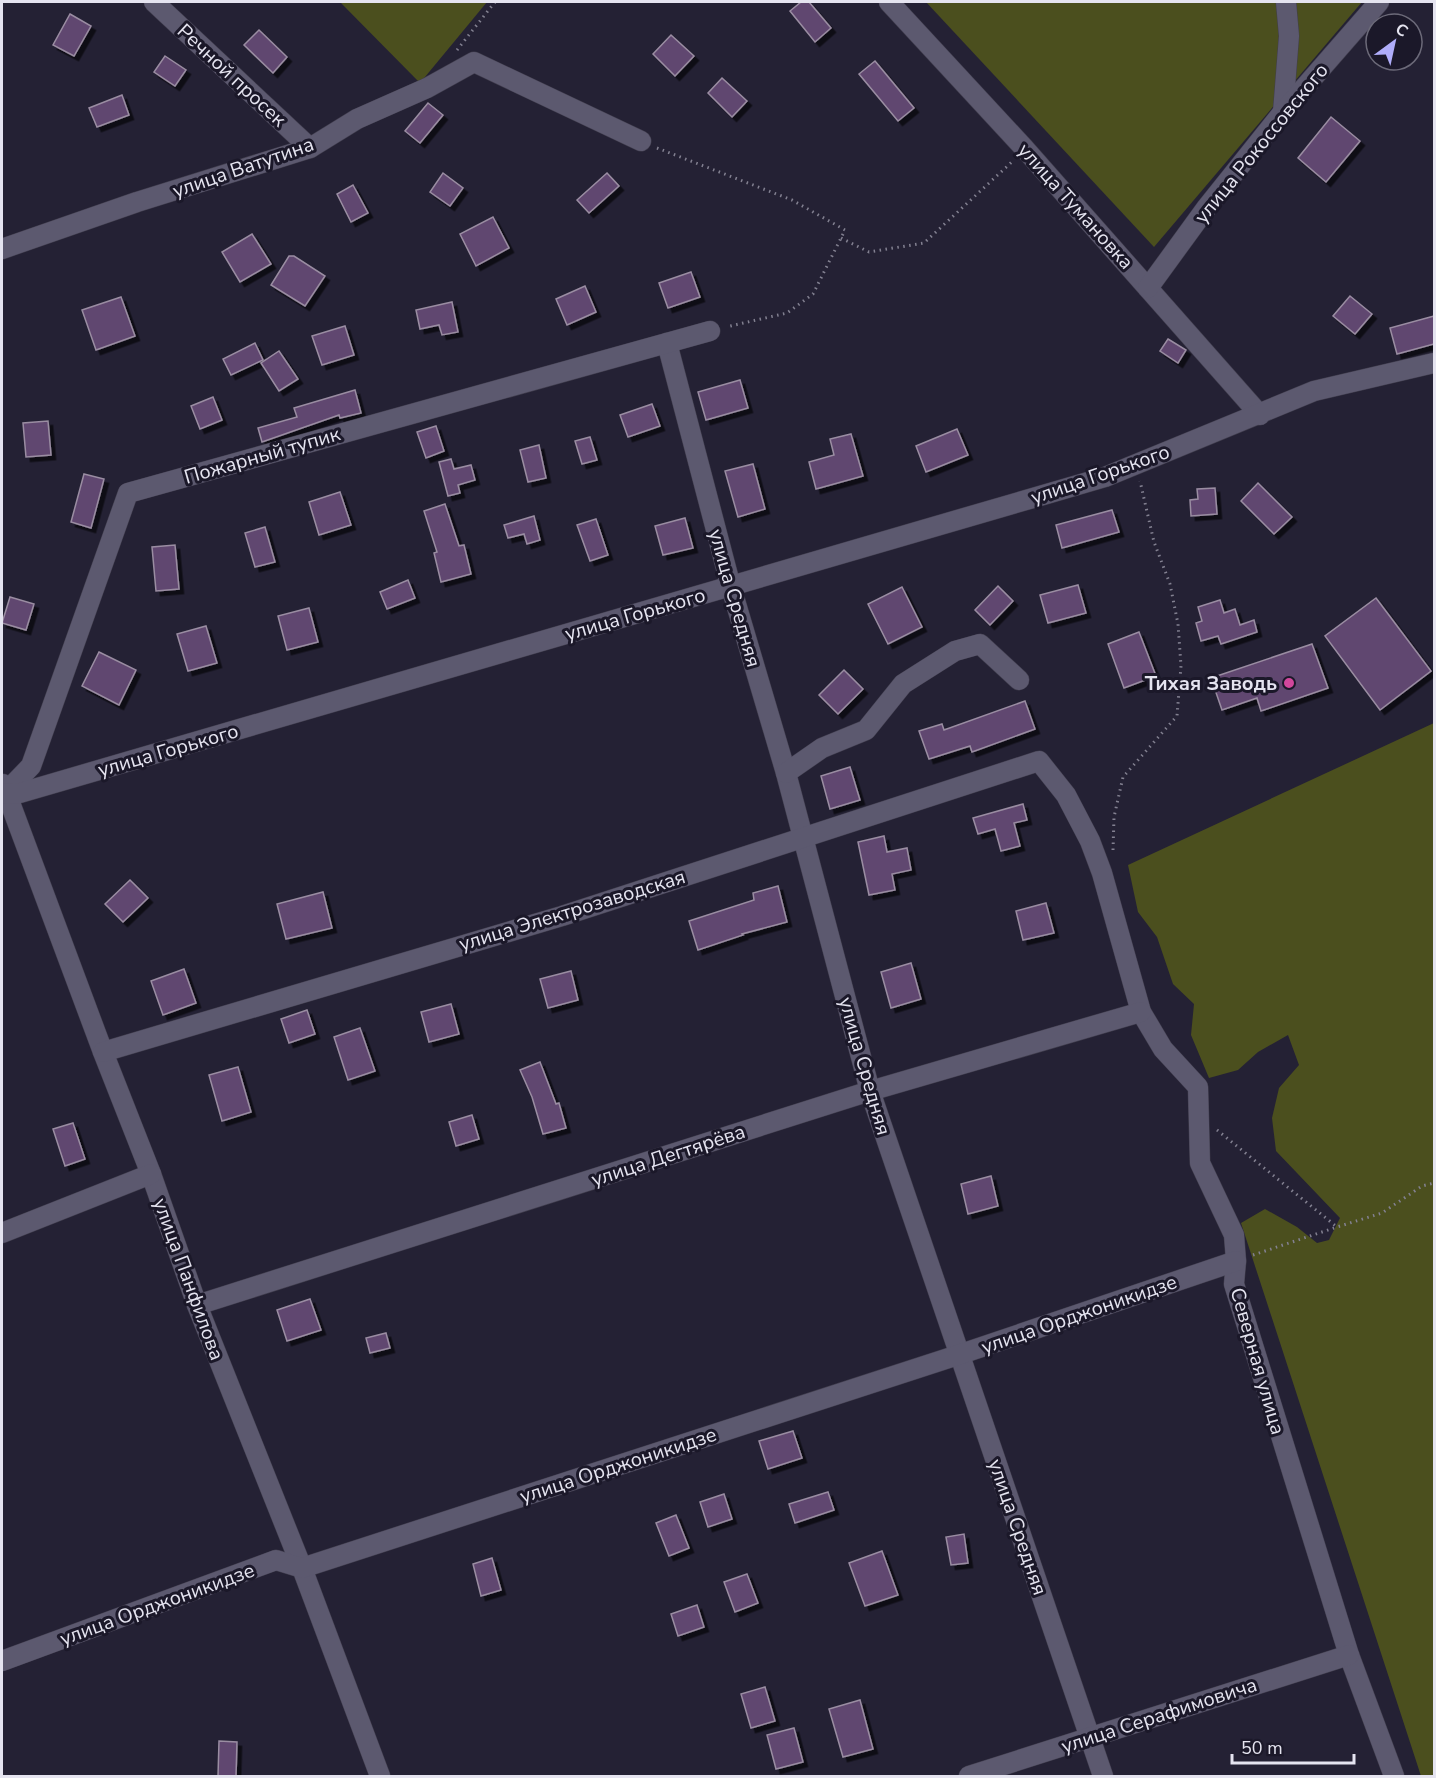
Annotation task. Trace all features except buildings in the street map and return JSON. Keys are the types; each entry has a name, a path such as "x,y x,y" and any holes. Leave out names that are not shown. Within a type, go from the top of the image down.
{"street":[{"name":"Речной просек","path":"154,2 310,148"},
{"name":"улица Тумановка","path":"889,2 1025,149 1260,415"},
{"path":"1283,112 1289,36 1286,2"},
{"name":"улица Рокоссовского","path":"1148,288 1207,207 1283,112 1379,2"},
{"name":"улица Ватутина","path":"2,249 137,202 310,148 357,119 427,88 474,62 641,141"},
{"name":"Пожарный тупик","path":"3,789 31,766 128,493 710,332"},
{"name":"улица Средняя","path":"667,343 731,586 786,773 801,837 870,1091 1103,1776"},
{"name":"улица Горького","path":"3,789 20,793 1093,480 1136,465 1314,391 1434,363"},
{"path":"786,773 822,748 866,730 903,684 955,651 980,644 1019,680"},
{"name":"улица Электрозаводская","path":"102,1052 562,915 1039,761"},
{"name":"Северная улица","path":"1039,761 1066,795 1090,841 1102,873 1142,1012 1163,1049 1198,1087 1200,1163 1234,1234 1236,1261 1234,1284 1349,1655 1394,1776"},
{"name":"улица Панфилова","path":"3,789 102,1052 151,1174 197,1305 303,1568 380,1776"},
{"name":"улица Дегтярёва","path":"197,1305 870,1091 1142,1012"},
{"path":"2,1233 151,1174"},
{"name":"улица Орджоникидзе","path":"2,1661 276,1560 303,1568 958,1355 1236,1261"},
{"name":"улица Серафимовича","path":"969,1776 1349,1655"}],"path":[{"path":"451,57 495,2"},
{"path":"641,141 792,200 845,230 813,294 787,313 710,332"},
{"path":"841,238 869,252 924,243 1025,149"},
{"path":"1113,851 1114,817 1123,777 1177,716 1181,666 1178,624 1170,584 1154,542 1136,465"},
{"path":"1200,1115 1337,1227"},
{"path":"1236,1261 1382,1213 1422,1186 1434,1183"}],"green space":[{"path":"340,2 487,2 420,83"},
{"path":"926,2 1362,2 1154,247"},
{"path":"1434,723 1434,1776 1421,1776 1241,1223 1265,1209 1297,1227 1317,1243 1329,1240 1340,1218 1276,1151 1272,1118 1279,1088 1299,1065 1288,1035 1258,1052 1238,1070 1209,1078 1191,1035 1194,1004 1173,984 1157,937 1138,912 1128,865"}],"place":[{"name":"Тихая Заводь","path":"1289,683"}]}
